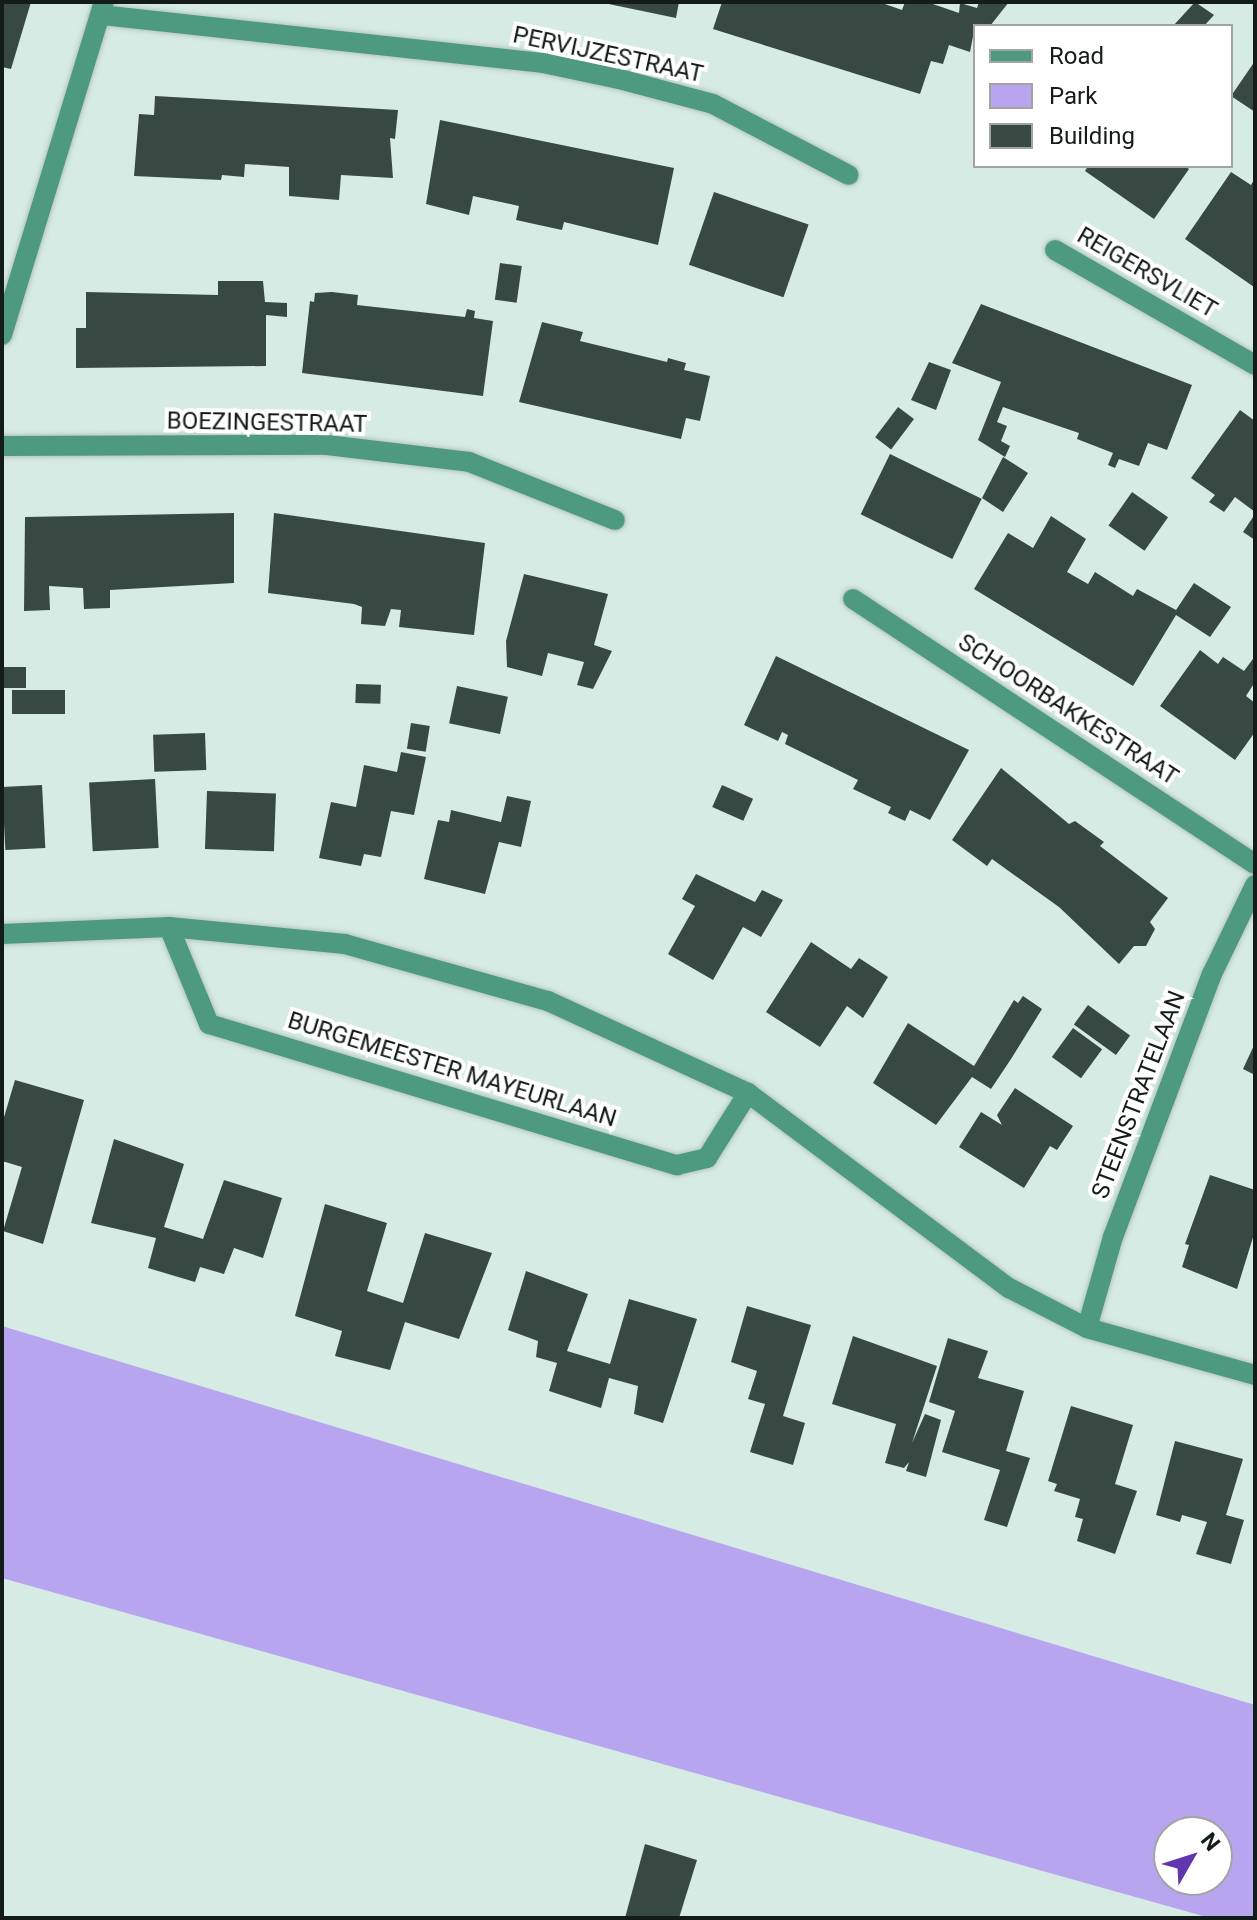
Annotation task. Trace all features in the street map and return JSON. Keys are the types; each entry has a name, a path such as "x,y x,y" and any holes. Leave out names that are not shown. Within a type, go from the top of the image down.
{"street":[{"name":"PERVIJZESTRAAT","path":"102,8 543,63 623,80 713,104 849,175"},
{"path":"2,335 102,8"},
{"name":"REIGERSVLIET","path":"1055,250 1255,365"},
{"name":"BOEZINGESTRAAT","path":"2,446 327,445 453,460 615,520"},
{"name":"SCHOORBAKKESTRAAT","path":"853,599 1255,864"},
{"name":"STEENSTRATELAAN","path":"1087,1328 1113,1237 1212,974 1255,885"},
{"path":"2,934 169,927 345,944 548,1001 748,1093 1009,1288 1087,1328 1255,1375"},
{"name":"BURGEMEESTER MAYEURLAAN","path":"169,927 209,1024 677,1165 707,1158 748,1093"}],"green space":[{"path":"2,1326 1255,1705 1255,1918 1210,1918 2,1578"}],"building":[{"path":"2,2 31,2 11,69 2,67"},
{"path":"599,2 679,2 676,18"},
{"path":"722,2 879,2 902,10 905,2 927,2 959,13 960,3 977,8 979,2 1009,2 992,24 973,24 970,52 949,45 943,64 931,61 920,94 713,29"},
{"path":"1195,2 1214,15 1206,24 1175,24"},
{"path":"1255,61 1255,112 1233,97"},
{"path":"155,96 398,110 395,139 390,138 393,178 341,175 339,200 289,196 289,167 245,164 244,177 222,175 221,180 134,176 139,114 154,115"},
{"path":"440,120 674,168 658,245 564,222 562,230 516,220 519,206 473,196 469,215 426,204"},
{"path":"1087,168 1189,169 1154,219 1085,171"},
{"path":"1231,172 1251,185 1255,178 1254,287 1185,239"},
{"path":"714,192 809,225 783,297 689,265"},
{"path":"500,263 522,266 517,303 495,300"},
{"path":"218,281 263,281 265,302 287,303 287,317 266,315 266,366 76,368 76,328 86,328 86,292 218,295"},
{"path":"315,293 358,295 357,305 465,317 467,309 475,311 474,318 493,321 483,396 302,373 310,301 314,302"},
{"path":"981,304 1192,385 1167,450 1148,443 1139,466 1119,459 1115,468 1108,465 1113,453 1077,439 1079,433 1003,407 997,422 1007,426 1001,441 1010,446 1005,457 978,440 1001,382 952,363"},
{"path":"542,322 583,332 580,341 667,362 668,358 686,363 684,370 710,376 700,421 686,418 681,439 519,402"},
{"path":"929,362 951,370 936,410 911,400"},
{"path":"898,407 914,419 891,449 875,437"},
{"path":"1240,410 1255,421 1255,512 1235,497 1224,512 1209,502 1215,495 1191,478"},
{"path":"890,454 982,499 952,559 861,514"},
{"path":"1003,457 1028,473 1003,512 982,498"},
{"path":"1132,492 1168,517 1145,551 1108,526"},
{"path":"234,513 234,583 110,590 110,608 84,609 83,588 49,586 50,610 24,611 25,517"},
{"path":"274,513 485,543 474,635 399,627 401,610 391,609 385,626 361,624 362,607 354,604 268,593"},
{"path":"1255,514 1255,540 1243,532"},
{"path":"1051,516 1086,539 1067,572 1088,584 1095,572 1133,596 1137,589 1176,610 1194,583 1231,607 1210,637 1176,615 1133,686 974,589 1008,533 1033,548"},
{"path":"524,574 608,594 594,645 612,651 593,689 577,685 584,662 548,653 542,676 507,667 506,641"},
{"path":"1200,650 1218,664 1223,657 1244,671 1255,656 1255,682 1246,696 1255,703 1255,732 1235,760 1160,706"},
{"path":"776,656 969,750 930,820 910,810 905,821 888,813 891,807 853,789 858,780 785,744 788,735 782,732 778,741 744,725"},
{"path":"2,667 26,667 26,688 2,688"},
{"path":"356,684 381,685 380,704 355,703"},
{"path":"457,686 508,697 500,734 449,723"},
{"path":"12,690 65,690 65,714 12,714"},
{"path":"411,723 430,726 426,752 407,749"},
{"path":"205,733 206,770 154,772 153,735"},
{"path":"401,752 426,757 414,815 391,811 381,857 364,854 361,866 319,858 331,802 356,807 364,765 397,772"},
{"path":"1001,768 1069,824 1075,821 1104,842 1100,846 1168,898 1150,922 1155,929 1146,946 1134,946 1119,964 1059,907 992,859 987,866 952,840"},
{"path":"155,779 159,848 93,851 89,782"},
{"path":"42,785 45,848 5,850 2,787"},
{"path":"722,785 753,799 743,821 712,807"},
{"path":"207,791 276,793 274,851 205,849"},
{"path":"507,796 531,801 521,847 499,842 485,894 424,879 438,820 449,822 451,810 501,822"},
{"path":"696,874 755,902 762,890 783,900 761,937 743,927 713,980 668,954 695,906 682,899"},
{"path":"811,942 851,969 859,958 888,977 863,1018 847,1006 820,1047 766,1012"},
{"path":"1023,996 1042,1009 991,1089 972,1077 936,1125 873,1083 908,1023 974,1066 1014,1000 1018,1003"},
{"path":"1088,1005 1130,1036 1116,1055 1074,1024"},
{"path":"1073,1028 1102,1049 1081,1078 1052,1057"},
{"path":"1255,1043 1255,1075 1243,1069"},
{"path":"15,1080 84,1100 43,1244 3,1231 22,1167 2,1161 2,1124"},
{"path":"1015,1088 1073,1126 1057,1150 1050,1146 1024,1188 959,1147 981,1112 1002,1125 997,1115"},
{"path":"114,1139 184,1164 164,1227 203,1239 224,1180 282,1198 263,1258 234,1248 224,1274 200,1267 195,1282 148,1268 156,1238 91,1223"},
{"path":"1210,1175 1255,1190 1255,1231 1237,1289 1182,1267 1189,1245 1185,1244"},
{"path":"325,1204 387,1223 367,1291 403,1303 425,1233 492,1253 459,1339 405,1322 390,1370 335,1356 342,1331 295,1316"},
{"path":"526,1271 588,1294 567,1351 610,1364 629,1299 697,1319 663,1423 634,1414 638,1386 609,1378 601,1408 549,1391 557,1363 536,1357 538,1341 508,1330"},
{"path":"747,1306 811,1325 783,1416 805,1423 793,1465 750,1452 765,1404 748,1399 757,1371 731,1362"},
{"path":"853,1336 937,1366 912,1443 925,1414 941,1420 926,1477 906,1471 909,1462 904,1468 885,1463 896,1424 832,1404"},
{"path":"948,1338 988,1351 978,1378 1024,1391 1006,1451 1030,1458 1007,1527 984,1520 1000,1470 942,1452 955,1411 929,1402"},
{"path":"1071,1406 1133,1425 1115,1484 1137,1491 1115,1554 1077,1541 1083,1519 1075,1517 1080,1499 1054,1491 1057,1484 1048,1481"},
{"path":"1175,1441 1243,1459 1226,1515 1244,1520 1231,1564 1196,1554 1207,1522 1182,1515 1180,1522 1156,1515"},
{"path":"645,1844 697,1860 679,1918 625,1918"}]}
